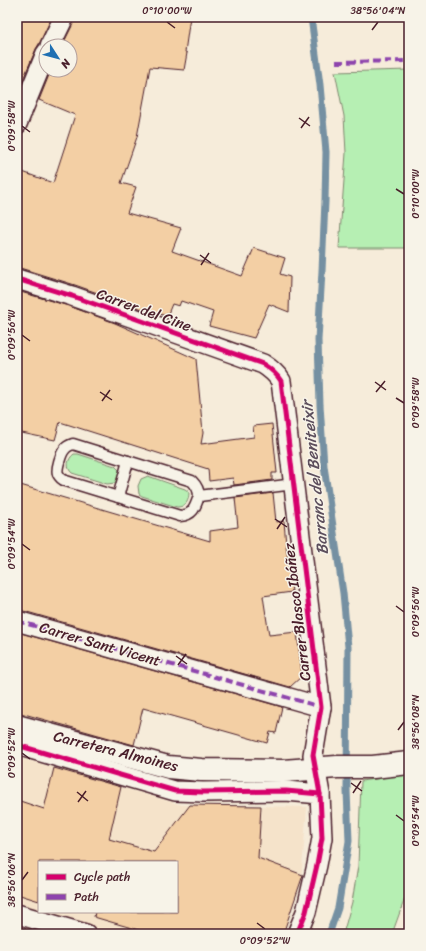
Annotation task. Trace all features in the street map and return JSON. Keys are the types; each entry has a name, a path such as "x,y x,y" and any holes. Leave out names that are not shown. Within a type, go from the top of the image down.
{"street":[{"path":"54,38 64,17"},
{"path":"17,124 38,73"},
{"name":"Carrer del Cine","path":"17,279 72,296 263,364"},
{"name":"Carrer Blasco Ibáñez","path":"263,364 271,369 281,381 321,707 313,755 320,794 322,838 318,865 306,912 297,934"},
{"name":"Carrer Sant Vicent","path":"17,621 321,707"},
{"name":"Carretera Almoines","path":"17,726 168,767 201,770 283,771 337,767 373,767 409,763"},
{"path":"17,745 175,791 286,791 320,794"},
{"path":"17,914 86,934"}],"lane":[{"path":"74,444 192,481 197,486 199,496 195,508 185,516 180,516 66,482 58,473 60,459 64,449 67,446 74,444"},
{"path":"118,497 128,461"},
{"path":"199,496 294,484"}],"shaded area":[{"path":"17,757 182,805 307,807 301,881 283,934 17,934"}],"green space":[{"path":"409,70 409,248 339,248 346,153 344,116 335,72"},
{"path":"74,454 115,466 119,470 115,483 107,484 72,473 68,464 70,458"},
{"path":"148,476 185,489 189,492 185,505 177,507 139,494 138,486 141,479"},
{"path":"409,774 409,887 392,934 343,934 352,902 358,866 361,781"}],"building":[{"path":"17,17 52,17 42,38 38,38 38,46 17,91"},
{"path":"75,17 190,17 184,70 150,67 137,137 121,183 136,187 127,213 181,228 172,251 242,276 254,248 285,258 280,274 290,277 289,312 269,304 254,338 209,326 213,312 181,301 179,306 172,304 167,316 148,311 75,285 17,268 17,170 53,183 75,115 39,100 48,78 78,78 78,38 66,38"},
{"path":"17,291 69,306 115,323 196,359 203,433 201,444 254,437 253,426 272,424 277,473 272,473 272,480 234,485 233,478 209,481 208,469 60,422 55,440 17,432"},
{"path":"17,484 210,541 210,531 238,527 235,498 273,493 276,522 284,521 292,592 263,596 269,635 297,632 302,676 290,687 17,610"},
{"path":"17,632 282,707 276,733 270,732 267,743 143,708 134,745 17,712"},
{"path":"54,768 121,787 109,839 154,852 190,805 261,806 258,858 303,875 283,934 152,934 94,917 95,913 178,913 178,861 38,861 38,901 17,894 17,800 44,809"}],"waterway":[{"name":"Barranc del Beniteixir","path":"311,17 320,85 326,152 318,340 320,405 324,466 343,593 348,647 347,791 349,841 338,908 329,934"}],"marked path":[{"path":"336,62 409,61"},
{"path":"17,621 321,707"}],"cycle path":[{"path":"17,279 72,296 263,364 273,371 281,381 321,707 313,755 320,794"},
{"path":"17,745 175,791 286,791 320,794 322,838 306,912 297,934"}]}
